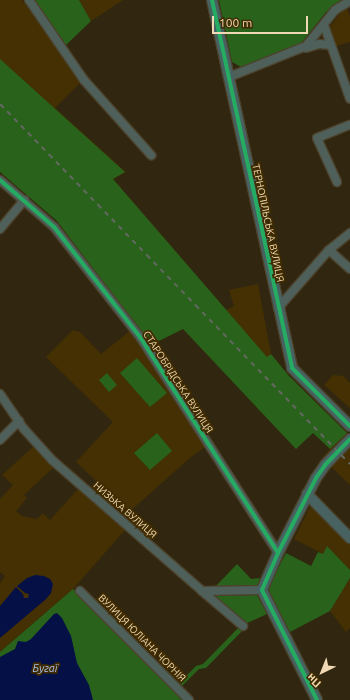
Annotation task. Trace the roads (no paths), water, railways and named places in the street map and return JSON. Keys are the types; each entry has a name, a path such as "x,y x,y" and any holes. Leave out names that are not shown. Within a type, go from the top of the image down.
{"main road":[{"name":"ТЕРНОПІЛЬСЬКА ВУЛИЦЯ","path":"212,0 292,368 350,426"},
{"path":"317,700 262,590 278,553 307,494 323,468 350,439"},
{"path":"307,494 350,538"}],"street":[{"path":"29,0 84,80 150,155"},
{"path":"300,50 311,42 335,10 350,1"},
{"path":"324,25 350,99"},
{"path":"229,77 319,44 331,45"},
{"path":"337,182 318,138 350,125"},
{"name":"СТАРОБРІДСЬКА ВУЛИЦЯ","path":"0,180 54,227 140,337 278,553"},
{"path":"0,229 24,200"},
{"path":"278,308 329,250 350,232"},
{"path":"329,250 350,269"},
{"name":"НИЗЬКА ВУЛИЦЯ","path":"0,394 19,421 52,460 243,626"},
{"path":"0,440 19,421"},
{"path":"202,591 262,590"},
{"name":"ВУЛИЦЯ ЮЛІАНА ЧОРНІЯ","path":"80,591 189,700"}],"water":[{"path":"35,575 44,576 50,579 53,584 51,593 0,638 0,606 16,587 23,594 24,598 28,598 29,594 25,593 17,586 27,578"},
{"name":"Бугаї","path":"57,613 62,618 71,636 77,663 89,685 93,700 0,700 0,657 15,649 18,641 26,642 31,639 54,614"}],"railway":[{"path":"0,104 350,464"}]}
